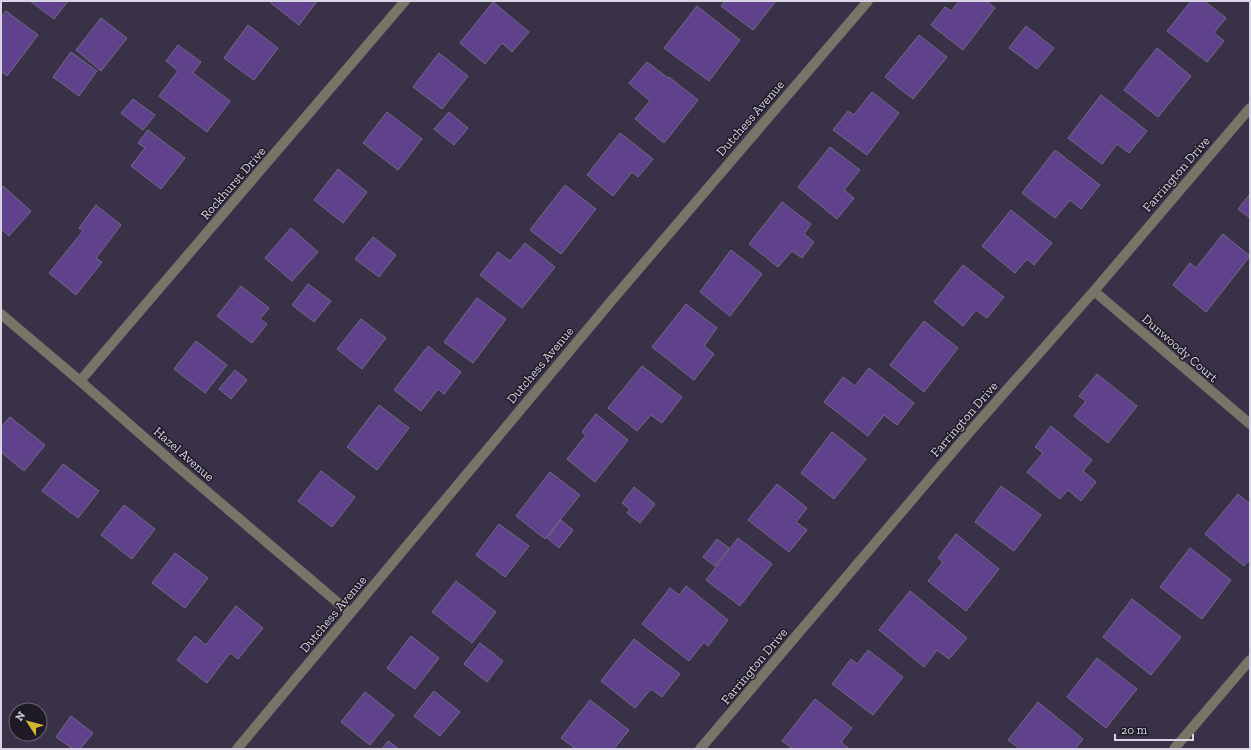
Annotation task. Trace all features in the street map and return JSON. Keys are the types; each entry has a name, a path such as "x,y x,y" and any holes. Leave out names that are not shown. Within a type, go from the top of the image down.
{"street":[{"name":"Rockhurst Drive","path":"80,381 405,1"},
{"name":"Dutchess Avenue","path":"237,749 613,299 868,1"},
{"name":"Farrington Drive","path":"700,749 967,435 1094,291 1250,108"},
{"name":"Dunwoody Court","path":"1094,291 1250,424"},
{"name":"Hazel Avenue","path":"1,314 350,613"},
{"path":"1174,749 1250,660"}],"building":[{"path":"30,1 68,1 54,19"},
{"path":"272,1 317,1 299,25 271,3"},
{"path":"725,1 776,1 753,30 721,6"},
{"path":"959,1 986,1 995,8 963,50 931,25 945,7 951,11"},
{"path":"1191,1 1204,1 1226,18 1214,33 1224,41 1207,62 1167,31"},
{"path":"493,2 529,32 512,52 502,43 485,64 460,43"},
{"path":"697,6 740,40 709,81 664,48"},
{"path":"6,11 38,35 7,76 1,71 1,17"},
{"path":"101,18 127,38 101,71 76,50"},
{"path":"248,25 278,48 254,80 224,58"},
{"path":"1026,26 1054,48 1037,69 1009,48"},
{"path":"919,35 947,57 913,99 885,77"},
{"path":"178,45 201,62 193,73 230,101 207,132 159,96 178,71 166,61"},
{"path":"1157,48 1191,76 1158,117 1124,90"},
{"path":"71,52 97,71 79,96 53,77"},
{"path":"439,53 468,76 442,109 413,87"},
{"path":"647,62 698,100 664,143 635,119 650,101 629,83"},
{"path":"872,92 899,113 867,155 833,130 848,111 854,115"},
{"path":"1101,95 1147,131 1129,153 1117,144 1102,164 1068,138"},
{"path":"133,99 155,115 143,130 121,113"},
{"path":"387,112 422,139 398,170 363,143"},
{"path":"449,112 468,128 454,145 434,129"},
{"path":"148,130 185,158 161,189 131,166 145,148 138,143"},
{"path":"620,133 653,159 638,177 632,172 613,196 587,175"},
{"path":"830,147 860,170 844,190 854,198 837,219 798,187"},
{"path":"1055,150 1100,185 1081,209 1070,200 1055,218 1022,193"},
{"path":"338,169 367,192 343,223 314,200"},
{"path":"565,185 596,209 561,254 530,230"},
{"path":"3,186 31,211 9,236 1,229 1,188"},
{"path":"1250,194 1250,218 1238,209"},
{"path":"782,202 811,224 804,234 814,242 802,258 792,251 778,267 749,244"},
{"path":"96,205 121,225 96,258 102,262 76,295 49,273 83,231 79,228"},
{"path":"1011,210 1052,243 1034,265 1027,259 1015,273 982,246"},
{"path":"291,228 318,252 292,281 265,258"},
{"path":"1223,234 1250,256 1206,312 1173,285 1190,263 1196,268"},
{"path":"373,237 396,255 379,277 355,259"},
{"path":"525,243 555,267 522,308 480,275 498,252 510,261"},
{"path":"731,250 762,274 730,316 700,292"},
{"path":"963,265 1004,297 987,318 976,310 963,326 934,302"},
{"path":"308,284 331,301 314,322 292,305"},
{"path":"241,286 269,308 260,319 267,324 252,343 217,316"},
{"path":"477,298 506,319 473,363 444,342"},
{"path":"686,304 717,328 704,346 714,354 694,380 652,347"},
{"path":"361,319 386,338 362,369 337,349"},
{"path":"924,321 958,348 924,392 890,365"},
{"path":"196,341 227,365 205,393 174,369"},
{"path":"428,346 461,372 444,394 438,389 421,411 394,390"},
{"path":"642,366 682,397 662,423 651,415 637,431 608,408"},
{"path":"869,368 914,403 897,425 884,415 868,436 824,402 843,377 855,386"},
{"path":"235,370 247,380 231,399 219,389"},
{"path":"1097,374 1137,406 1108,443 1074,416 1086,401 1079,396"},
{"path":"379,405 409,428 377,470 347,447"},
{"path":"596,414 628,440 595,482 567,459 586,435 582,432"},
{"path":"10,417 45,445 24,471 1,452 1,427"},
{"path":"1051,426 1092,460 1083,471 1096,482 1081,501 1068,490 1060,499 1027,472 1043,453 1035,447"},
{"path":"832,432 866,459 834,499 801,473"},
{"path":"63,464 99,491 78,518 42,491"},
{"path":"321,471 355,497 332,527 298,501"},
{"path":"550,472 580,495 545,539 516,516"},
{"path":"777,484 807,508 796,522 807,530 789,552 748,520"},
{"path":"1001,486 1041,515 1014,551 975,522"},
{"path":"634,487 655,504 640,523 627,513 630,509 622,503"},
{"path":"1238,494 1250,504 1250,559 1244,566 1205,534"},
{"path":"124,505 155,529 132,559 101,535"},
{"path":"561,520 573,530 559,548 547,538"},
{"path":"499,524 529,546 505,577 476,555"},
{"path":"956,534 999,569 966,611 928,581 943,562 938,558"},
{"path":"738,538 772,564 740,606 706,580"},
{"path":"717,539 729,548 715,566 703,557"},
{"path":"1190,548 1231,580 1202,619 1160,587"},
{"path":"175,553 208,578 185,608 152,583"},
{"path":"456,581 496,612 472,643 432,612"},
{"path":"686,586 728,620 708,646 704,642 689,661 642,624 670,588 679,595"},
{"path":"910,591 967,638 949,659 937,650 924,667 879,630"},
{"path":"1132,599 1181,637 1151,675 1103,637"},
{"path":"236,606 263,628 238,659 230,653 207,683 177,660 195,636 206,645"},
{"path":"411,636 439,658 415,689 387,668"},
{"path":"634,639 680,674 662,697 651,689 635,708 601,681"},
{"path":"480,643 503,661 487,682 464,664"},
{"path":"868,650 903,677 873,715 832,684 851,659 857,664"},
{"path":"1097,658 1137,689 1106,728 1067,697"},
{"path":"434,691 460,712 440,736 414,716"},
{"path":"365,692 394,715 370,745 341,722"},
{"path":"815,699 852,728 841,742 849,749 793,749 782,741"},
{"path":"590,700 629,730 614,749 576,749 561,738"},
{"path":"1038,702 1083,739 1075,749 1020,749 1008,740"},
{"path":"71,716 93,733 80,749 73,749 56,737"},
{"path":"388,741 399,749 382,749"}]}
